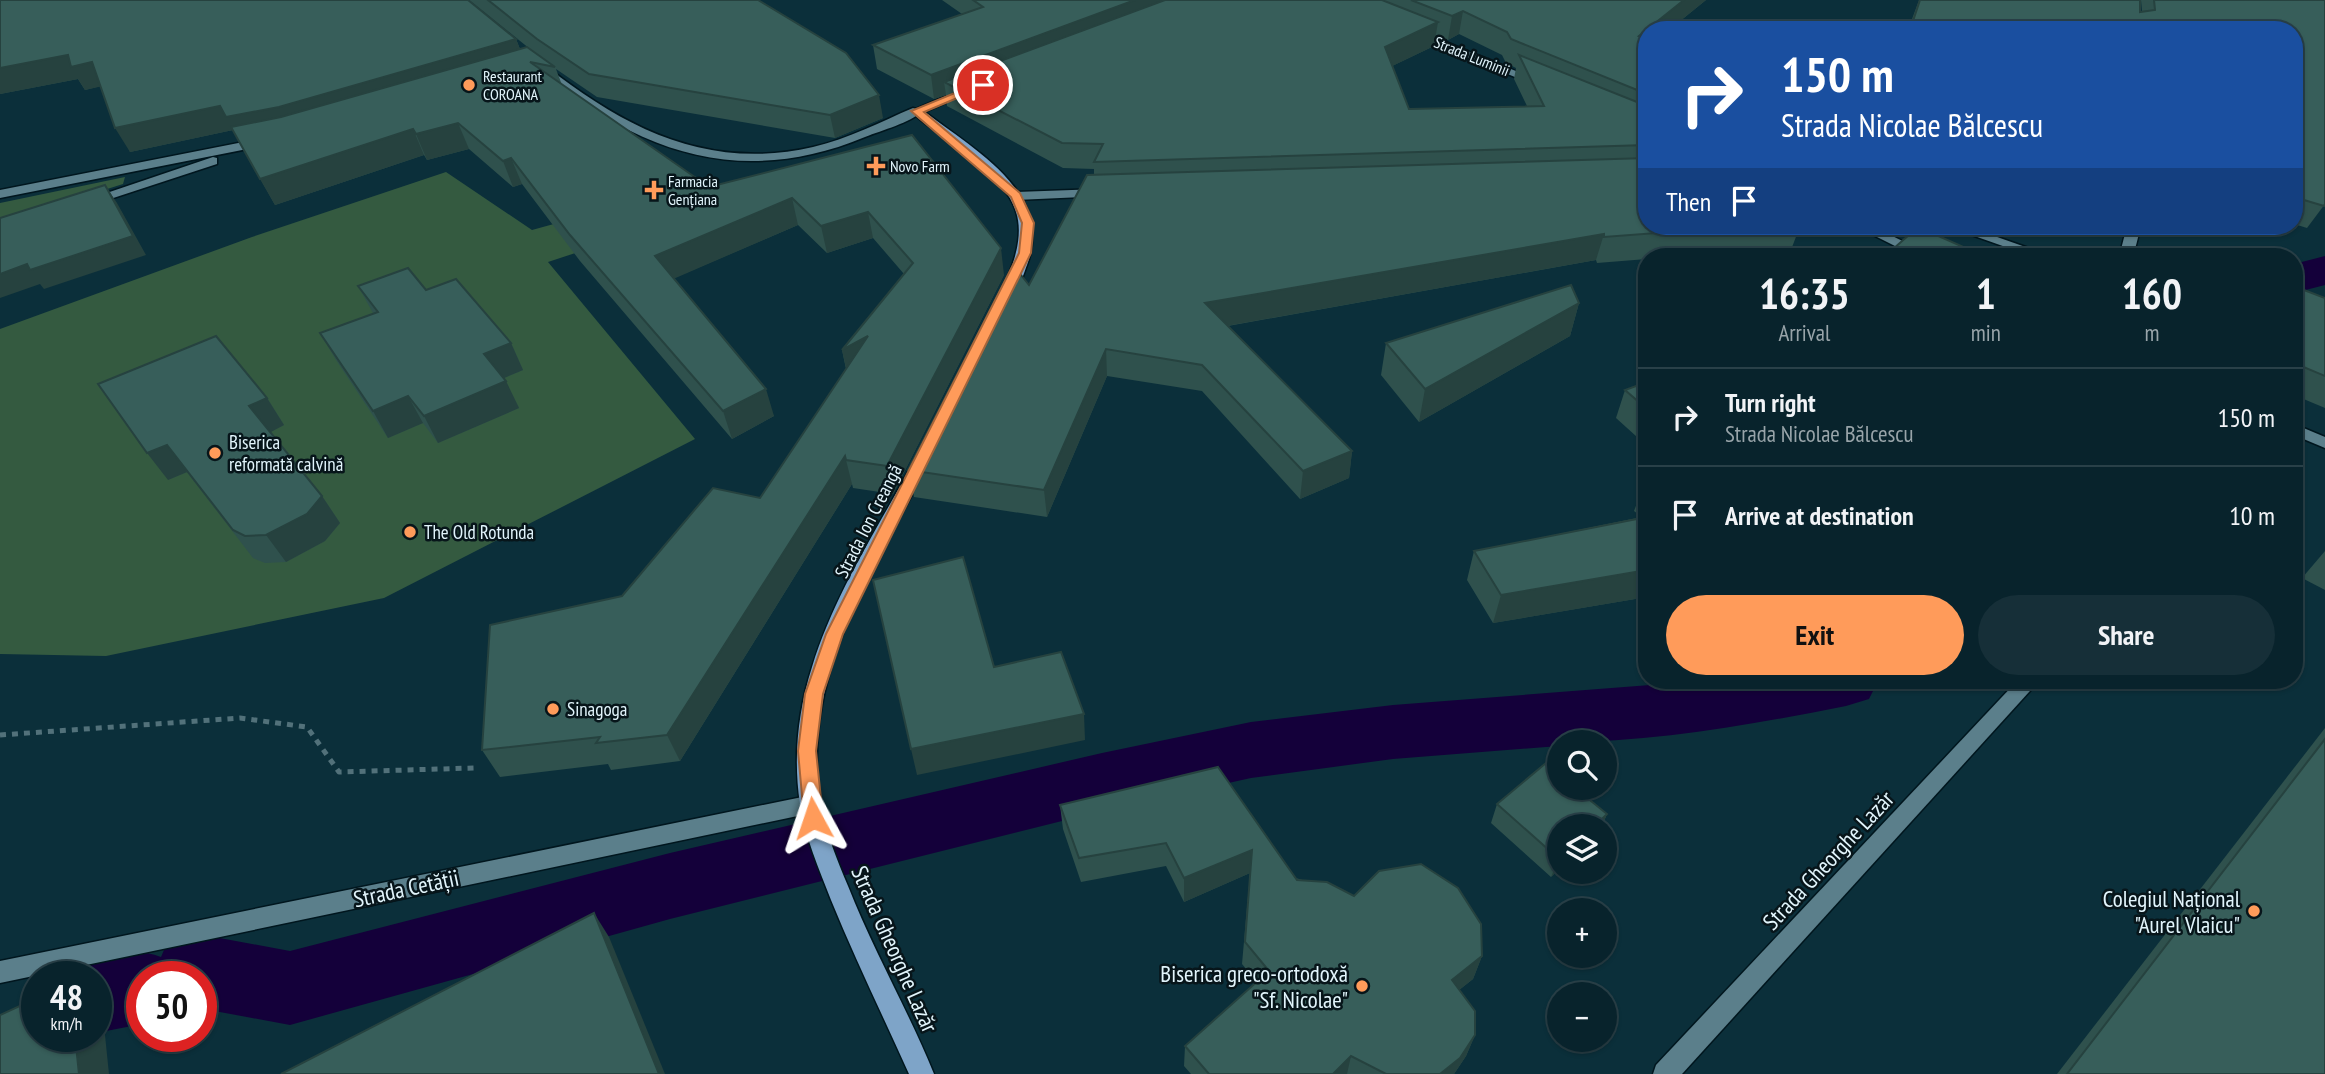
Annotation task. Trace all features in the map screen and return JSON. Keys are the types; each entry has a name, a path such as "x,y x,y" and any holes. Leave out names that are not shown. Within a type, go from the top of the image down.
{"main road":[{"path":"979,86 917,111 1016,196 1028,223 1025,253 998,311"},
{"name":"Strada Ion Creangă","path":"813,811 807,751 814,694 834,634 929,447"},
{"name":"Strada Gheorghe Lazăr","path":"813,811 836,885 922,1074"}],"street":[{"name":"Strada Luminii","path":"1402,27 1553,89"},
{"path":"531,67 624,125 670,144 728,155 769,158 814,151 917,111"},
{"path":"0,194 280,139 77,205"},
{"path":"1016,196 1112,193"},
{"path":"1881,235 1909,248"},
{"path":"1980,235 2020,248"},
{"path":"2303,433 2325,443"},
{"name":"Strada Gheorghe Lazăr","path":"1665,1074 2022,689"},
{"name":"Strada Cetății","path":"0,972 813,811"}],"path":[{"path":"0,735 240,718 307,727 339,772 474,768"}],"green space":[{"path":"446,172 532,230 601,211 703,211 548,262 695,439 384,598 106,656 0,654 0,329 252,237"},
{"path":"125,177 123,184 0,223 0,203"}],"building":[{"path":"0,0 468,0 516,39 279,107 226,117 220,106 115,128 92,62 71,67 68,55 0,68"},
{"path":"488,0 758,0 846,53 879,95 830,115 589,74 537,39"},
{"path":"973,0 1135,0 931,75 873,45 983,7"},
{"path":"1165,0 1382,0 1438,22 1385,47 1409,109 1544,106 1519,55 1638,102 1638,145 1094,162 1103,144 1062,143 944,82"},
{"path":"1411,0 1684,0 1658,21 1638,21 1638,90 1511,39 1507,32 1463,11 1452,16"},
{"path":"1920,0 2140,0 2140,12 2155,10 2154,0 2325,0 2325,204 2324,206 2303,200 2303,21 1913,21"},
{"path":"527,47 555,67 530,62 709,187 912,135 1001,248 887,466 846,460 845,456 667,735 596,743 600,737 482,750 490,625 622,596 713,488 760,498 868,336 842,350 913,263 868,212 821,226 792,198 655,256 766,389 723,411 570,235 511,158 503,161 458,123 416,134 413,129 260,179 231,127 281,117"},
{"path":"1638,158 1638,234 1604,237 1604,234 1205,303 1352,451 1303,471 1202,365 1106,349 1044,490 908,470 1013,265 1029,285 1087,175"},
{"path":"105,185 133,236 30,270 27,264 0,274 0,218"},
{"path":"1909,235 1936,235 1966,248 1894,248"},
{"path":"408,268 426,290 456,279 511,343 484,354 506,381 424,416 408,396 373,411 320,333 378,312 358,286"},
{"path":"1571,285 1579,303 1425,389 1386,343"},
{"path":"2303,291 2325,298 2325,376 2303,367"},
{"name":"Biserica reformată calvină","path":"216,336 267,398 249,406 322,496 307,514 266,535 245,536 233,530 167,445 147,453 98,384"},
{"path":"1638,385 1638,401 1625,390"},
{"path":"1638,519 1638,572 1501,595 1474,551"},
{"path":"963,557 994,667 1061,652 1084,714 911,749 873,580"},
{"name":"Colegiul Național \"Aurel Vlaicu\"","path":"2325,739 2325,1074 2067,1074"},
{"path":"1546,763 1547,800 1590,800 1607,814 1547,814 1547,848 1497,804"},
{"name":"Biserica greco-ortodoxă \"Sf. Nicolae\"","path":"1218,767 1297,880 1327,882 1354,896 1379,871 1421,864 1458,888 1481,924 1482,956 1452,980 1475,1011 1475,1035 1460,1058 1440,1074 1386,1074 1351,1056 1333,1074 1209,1074 1185,1046 1269,971 1245,942 1252,850 1184,878 1166,843 1079,858 1060,805"},
{"path":"594,913 659,1074 281,1074"},
{"path":"21,1005 21,1052 77,1052 79,1074 0,1074 0,1015"}],"waterway":[{"path":"2303,276 2325,270"},
{"path":"217,974 290,988 670,886 1102,782 1251,750 1393,732 1697,708 1802,689"},
{"path":"112,993 126,990"}],"place":[{"name":"Restaurant COROANA","path":"469,85"},
{"name":"Novo Farm","path":"876,166"},
{"name":"Farmacia Gențiana","path":"654,190"},
{"name":"Biserica reformată calvină","path":"215,453"},
{"name":"The Old Rotunda","path":"410,532"},
{"name":"Sinagoga","path":"553,709"},
{"name":"Colegiul Național \"Aurel Vlaicu\"","path":"2254,911"},
{"name":"Biserica greco-ortodoxă \"Sf. Nicolae\"","path":"1362,986"}],"route":[{"path":"813,818 807,751 814,694 834,634 1011,286 1025,253 1028,223 1016,196 917,111 983,85"}]}
